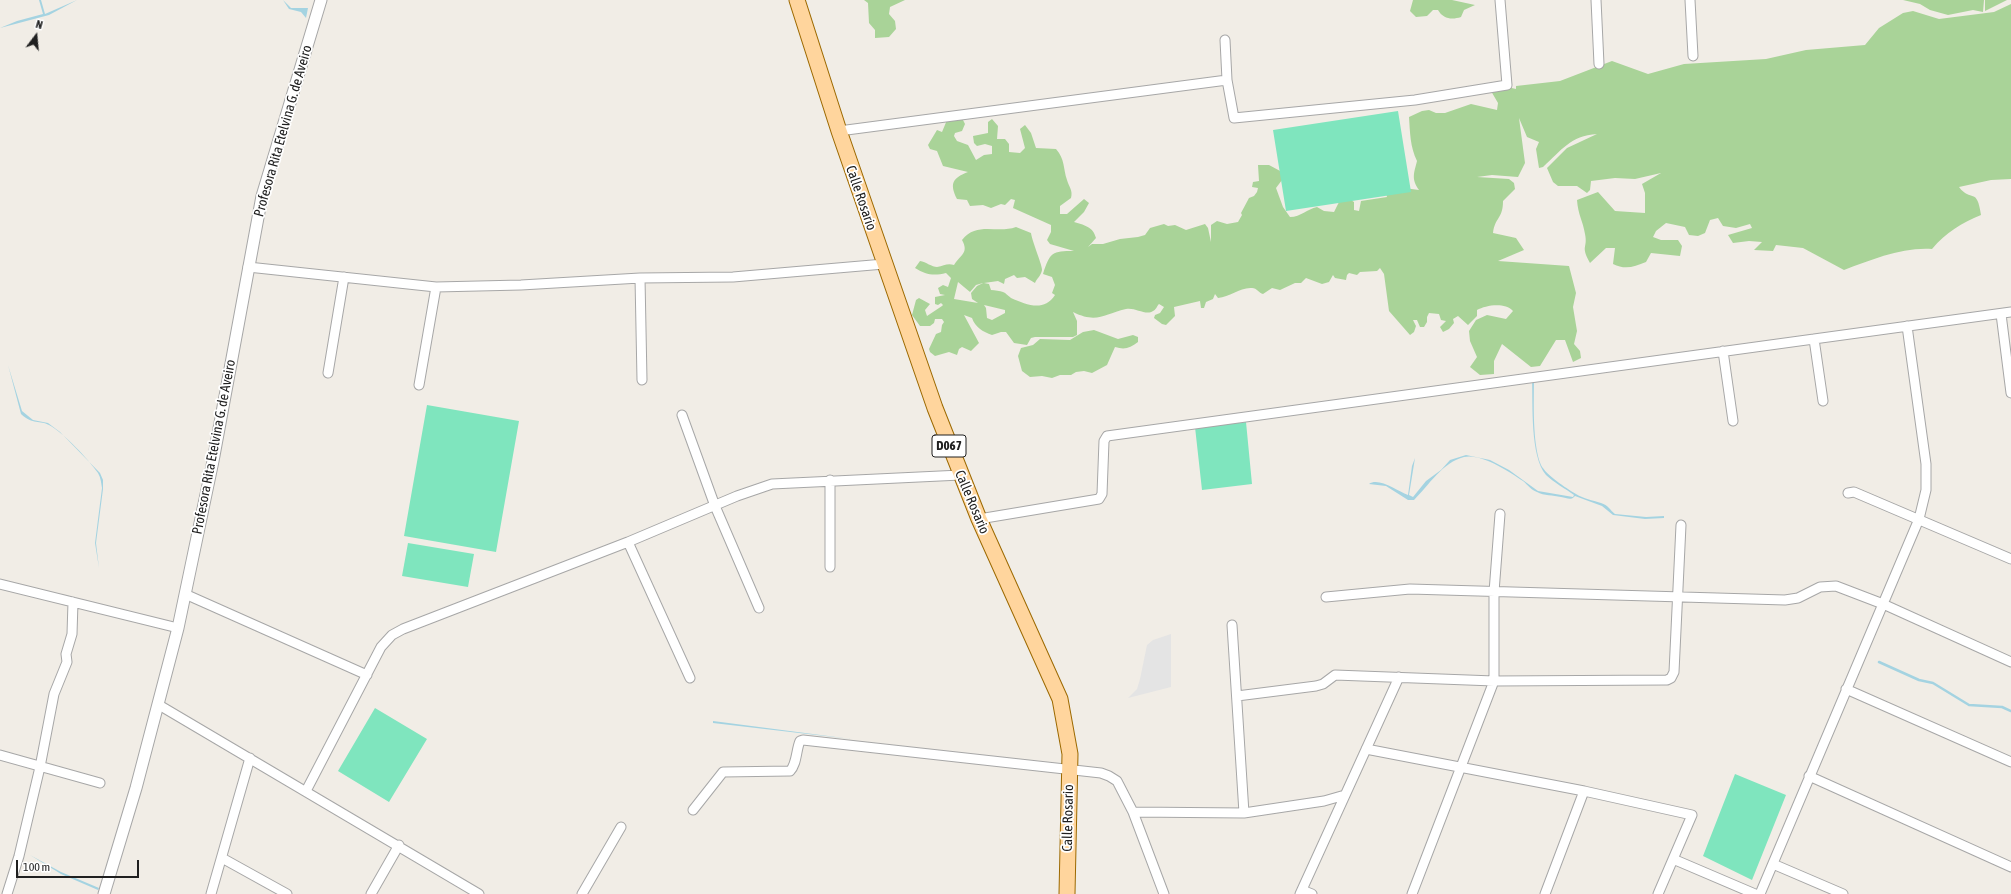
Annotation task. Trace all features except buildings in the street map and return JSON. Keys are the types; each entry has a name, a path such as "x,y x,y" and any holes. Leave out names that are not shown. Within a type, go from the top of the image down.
{"main road":[{"name":"Calle Rosario","path":"797,0 838,130 934,408 979,519 1056,688 1064,711 1070,754 1067,894"}],"street":[{"name":"Profesora Rita Etelvina G. de Aveiro","path":"104,894 159,705 178,628 213,461 262,196 321,0"},
{"path":"1225,40 1227,80 1234,118 1415,100 1506,85 1500,0"},
{"path":"1596,0 1599,64"},
{"path":"1690,0 1694,56"},
{"path":"838,130 1227,80"},
{"path":"248,267 436,287 521,285 640,278 772,274 884,264"},
{"path":"328,373 344,277"},
{"path":"640,278 642,380"},
{"path":"419,385 436,287"},
{"path":"979,519 1099,499 1102,494 1104,441 1107,436 2011,312"},
{"path":"2001,314 2011,393"},
{"path":"1760,894 1919,519 1926,490 1926,464 1907,326"},
{"path":"1814,339 1823,401"},
{"path":"1723,351 1733,421"},
{"path":"682,415 714,506 759,608"},
{"path":"306,791 387,639 403,629 628,542 714,506 772,484 960,474"},
{"path":"830,480 830,567"},
{"path":"1848,493 1854,492 2011,559"},
{"path":"1412,894 1494,681 1494,592 1500,514"},
{"path":"1237,696 1316,686 1323,684 1335,675 1494,681 1668,680 1674,672 1682,525"},
{"path":"628,542 690,678"},
{"path":"0,584 178,628"},
{"path":"1326,597 1410,589 1784,600 1798,598 1812,590 1826,585 1841,588 1883,604 2011,662"},
{"path":"185,594 367,675"},
{"path":"7,894 19,856 40,767 54,694 65,669 66,654 72,634 73,602"},
{"path":"1232,625 1244,813"},
{"path":"1312,894 1301,892 1399,677"},
{"path":"1846,689 2011,762"},
{"path":"159,705 399,845 479,894"},
{"path":"693,810 723,772 790,770 793,768 798,746 803,740 1101,773 1110,776 1117,781 1133,812 1164,894"},
{"path":"1366,749 1584,791 1692,815 1658,894"},
{"path":"0,756 100,783"},
{"path":"211,894 250,758"},
{"path":"1809,776 2011,867"},
{"path":"1545,894 1584,791"},
{"path":"1133,812 1244,813 1324,801 1345,795"},
{"path":"1324,801 1331,803 1336,813"},
{"path":"582,894 621,827"},
{"path":"372,894 399,845"},
{"path":"222,858 287,894"},
{"path":"1673,859 1754,894"},
{"path":"1773,864 1843,894"}],"green space":[{"path":"864,0 905,0 890,7 889,14 895,21 896,29 889,37 875,38 875,30 869,23 868,3"},
{"path":"1413,0 1452,0 1475,5 1464,10 1461,17 1458,18 1445,17 1438,10 1433,10 1427,16 1416,17 1410,11"},
{"path":"1903,0 1984,0 1983,12 1973,10 1948,15 1930,10 1920,4"},
{"path":"1985,0 2007,0 1985,11"},
{"path":"2011,4 2011,179 1991,180 1959,187 1963,192 1973,196 1978,201 1981,215 1967,221 1955,229 1937,243 1932,249 1898,252 1876,258 1844,270 1803,248 1776,245 1773,251 1754,250 1762,242 1749,241 1733,243 1728,235 1752,228 1750,224 1736,228 1723,226 1718,218 1710,220 1705,233 1698,236 1689,235 1685,227 1666,223 1656,231 1653,237 1661,240 1678,240 1682,246 1680,256 1651,253 1646,262 1633,266 1622,267 1613,264 1615,248 1606,248 1590,263 1585,253 1586,239 1578,210 1577,200 1598,192 1615,211 1645,213 1645,193 1642,184 1661,173 1635,179 1615,178 1591,181 1590,190 1587,193 1577,186 1558,186 1553,182 1547,168 1567,148 1597,134 1588,135 1573,141 1543,167 1539,168 1536,149 1539,142 1527,137 1519,118 1525,163 1518,177 1492,175 1477,177 1509,179 1514,183 1515,189 1503,201 1502,211 1495,224 1493,233 1516,238 1524,250 1498,261 1569,266 1576,293 1573,307 1577,331 1574,344 1580,351 1581,358 1573,362 1565,340 1556,340 1540,366 1531,367 1502,344 1494,361 1494,374 1480,375 1470,367 1477,357 1470,341 1469,331 1476,320 1487,315 1506,319 1513,311 1510,308 1500,305 1485,307 1477,310 1477,316 1468,325 1458,316 1453,319 1454,323 1449,329 1443,332 1440,327 1446,321 1441,320 1439,314 1429,313 1424,327 1420,327 1417,320 1413,320 1416,326 1414,332 1410,335 1389,311 1384,274 1380,268 1377,271 1360,272 1357,275 1349,273 1346,280 1335,278 1333,275 1329,282 1322,284 1306,278 1301,283 1295,283 1280,290 1272,288 1263,294 1255,289 1248,288 1218,298 1215,294 1213,299 1206,302 1204,308 1201,308 1200,301 1174,307 1175,316 1166,325 1154,318 1155,315 1160,313 1164,307 1159,304 1155,310 1147,313 1133,309 1126,309 1095,318 1081,316 1073,312 1077,321 1077,335 1073,337 1035,337 1031,338 1027,345 1014,343 1006,332 992,335 977,327 972,318 964,315 979,343 971,351 962,347 959,349 957,355 949,352 935,356 930,352 929,349 936,334 941,332 944,322 942,319 935,319 934,323 930,326 920,326 912,315 916,300 919,298 930,304 925,310 927,316 942,306 943,305 941,303 938,305 935,304 935,297 945,295 940,294 938,288 943,285 948,287 951,278 946,273 930,274 915,268 920,261 935,267 947,264 954,265 965,248 962,240 974,231 981,229 1009,229 1016,227 1031,233 1042,268 1041,274 1035,283 1025,277 1017,278 1014,275 1005,279 1004,284 998,281 984,283 989,284 991,290 1003,292 1011,298 1029,305 1035,306 1046,304 1055,295 1052,293 1055,285 1052,277 1043,274 1050,257 1056,252 1074,251 1050,244 1047,240 1051,232 1051,225 1013,208 1015,200 1011,199 1005,205 1001,204 991,208 983,205 970,206 967,200 957,199 953,189 954,182 959,176 968,172 943,166 937,151 930,149 928,145 937,130 942,132 947,120 962,118 965,124 962,131 955,133 954,136 957,141 968,145 976,160 984,155 992,154 992,146 985,144 977,146 974,143 973,136 988,133 988,122 992,119 998,126 997,139 1005,139 1009,144 1009,152 1020,153 1025,148 1020,129 1025,125 1031,133 1036,148 1056,149 1062,160 1072,193 1071,198 1060,206 1060,214 1067,214 1084,199 1089,203 1084,212 1074,222 1090,228 1095,234 1096,238 1088,247 1092,244 1103,244 1120,239 1145,235 1150,228 1164,224 1168,226 1175,225 1186,230 1205,224 1208,228 1211,242 1211,225 1217,221 1227,224 1238,222 1249,198 1254,196 1257,192 1258,188 1252,187 1253,182 1259,181 1258,165 1269,165 1282,172 1282,180 1276,188 1283,207 1290,217 1297,216 1317,207 1324,211 1334,212 1340,200 1349,199 1354,202 1354,210 1359,211 1361,201 1387,197 1385,190 1404,188 1419,190 1414,179 1417,161 1410,134 1409,117 1422,111 1429,110 1436,113 1445,113 1471,104 1497,110 1498,103 1491,91 1507,87 1516,89 1516,86 1560,81 1612,61 1648,74 1684,64 1766,59 1806,50 1865,45 1879,28 1903,13 1913,11 1939,19 1994,12","holes":["958,282 970,292 976,285 983,283 977,286 971,293 972,299 978,303 954,299","984,305 1005,310 1005,313 992,320 987,318 986,308"]},
{"path":"1398,111 1411,192 1286,211 1273,130"},
{"path":"1094,330 1118,339 1133,335 1138,337 1138,342 1127,348 1115,347 1107,365 1092,373 1084,371 1076,372 1071,375 1060,375 1052,378 1042,376 1030,377 1022,371 1018,356 1021,348 1033,345 1040,339 1070,340 1083,332"},
{"path":"427,405 519,421 496,552 404,536"},
{"path":"1246,422 1252,484 1202,490 1195,427"},
{"path":"408,543 474,554 468,587 402,576"},
{"path":"375,708 427,739 389,802 338,771"},
{"path":"1735,774 1786,795 1752,880 1703,856"}],"shaded area":[{"path":"1171,634 1171,687 1128,698 1137,689 1147,645 1153,640"}],"water":[{"path":"39,0 41,0 45,14 77,0 49,15 0,28 17,21 43,14"},
{"path":"283,0 291,8 308,8 306,18 301,12 289,9"},
{"path":"8,365 22,411 33,420 48,423 64,436 49,425 29,420 21,414"},
{"path":"1534,377 1534,422 1536,445 1541,465 1547,473 1576,494 1607,506 1615,514 1646,517 1664,516 1664,518 1645,519 1613,515 1602,506 1575,496 1572,498 1569,499 1546,495 1533,490 1523,481 1503,468 1487,460 1471,457 1464,457 1449,464 1414,500 1408,500 1386,486 1369,484 1373,482 1383,483 1408,495 1412,466 1415,458 1409,495 1413,497 1426,481 1441,470 1450,460 1466,455 1490,460 1509,470 1538,491 1573,497 1574,495 1546,475 1541,466 1537,456 1533,429 1532,380"},
{"path":"64,436 76,447 90,462"},
{"path":"90,462 100,473 103,480 96,543 99,568 95,543 102,488 99,475"},
{"path":"713,721 851,739 713,723"},
{"path":"30,855 61,872 99,888 98,890 61,874"}],"waterway":[{"path":"1879,662 1919,680 1933,683 1969,705 2002,707 2011,711"}]}
